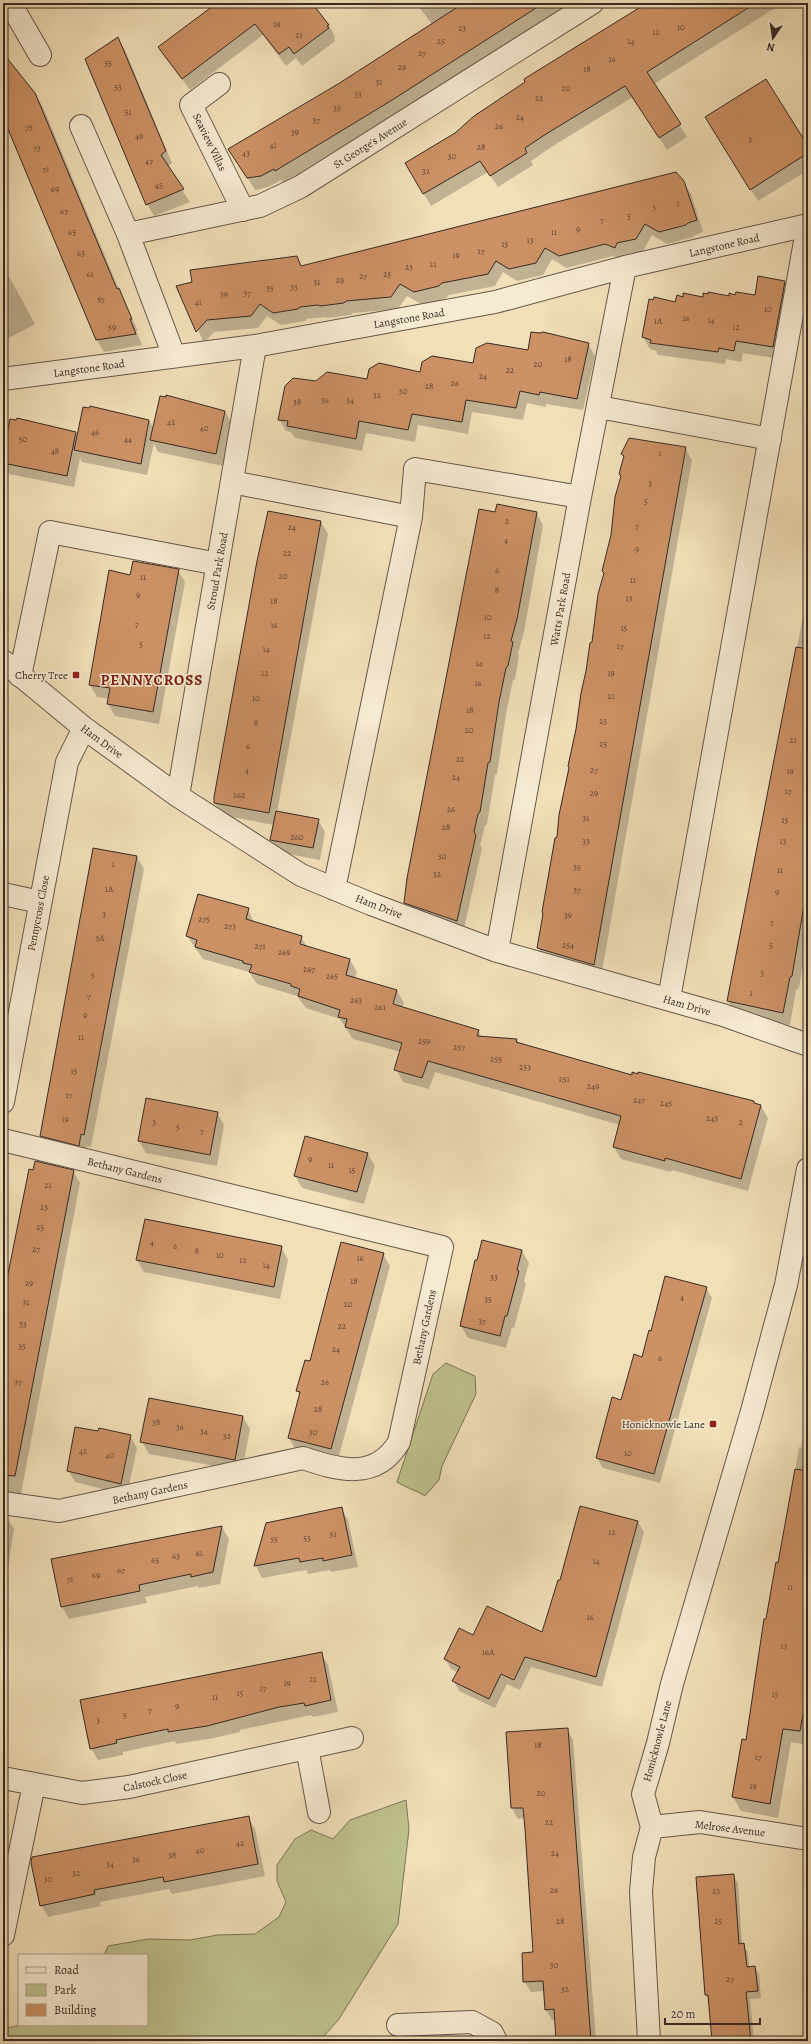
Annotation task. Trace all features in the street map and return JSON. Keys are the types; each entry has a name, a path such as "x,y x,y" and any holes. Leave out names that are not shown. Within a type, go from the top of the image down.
{"street":[{"path":"10,3 40,55"},
{"name":"St George's Avenue","path":"128,234 260,206 300,187 592,3"},
{"name":"Seaview Villas","path":"219,84 192,105 243,210"},
{"path":"81,126 128,234 174,356"},
{"path":"669,999 808,225"},
{"name":"Langstone Road","path":"3,379 255,346 495,302 625,268 808,225"},
{"name":"Watts Park Road","path":"497,951 580,497 599,407 625,268"},
{"name":"Stroud Park Road","path":"178,796 255,346"},
{"path":"599,407 770,439"},
{"path":"334,888 411,517 415,469 580,497"},
{"path":"232,482 411,517"},
{"path":"20,676 50,532 218,564"},
{"name":"Ham Drive","path":"3,661 84,728 178,796 301,875 497,951 723,1015 808,1045"},
{"name":"Pennycross Close","path":"3,1102 67,762 84,728"},
{"path":"3,894 40,902"},
{"name":"Bethany Gardens","path":"3,1140 442,1247 399,1442 393,1454 380,1463 363,1470 342,1469 303,1458 59,1512 3,1503"},
{"name":"Honicknowle Lane","path":"652,1827 643,1794 658,1743 672,1684 752,1411 784,1293 808,1169"},
{"name":"Calstock Close","path":"3,1778 82,1793 128,1787 352,1738"},
{"path":"307,1748 320,1812"},
{"path":"3,1935 34,1784"},
{"name":"Melrose Avenue","path":"652,1827 700,1822 808,1838"},
{"path":"649,2041 641,1892 644,1857 652,1827"},
{"path":"398,2025 472,2022 492,2033 496,2041"}],"green space":[{"path":"446,1363 475,1376 476,1394 442,1466 439,1480 425,1496 397,1482 433,1374"},
{"path":"406,1800 409,1829 398,1924 339,2019 324,2036 326,2041 3,2041 3,2029 18,2025 148,2026 148,1954 104,1954 108,1946 148,1939 190,1940 217,1935 255,1934 279,1917 286,1902 277,1881 277,1865 295,1839 311,1830 333,1839 350,1820"}],"building":[{"path":"217,3 312,3 329,25 327,26 329,28 294,54 289,47 279,54 255,24 182,79 158,47"},
{"path":"464,3 544,3 389,102 275,171 274,169 261,176 247,178 228,149 338,84"},
{"path":"647,3 756,3 647,72 681,124 659,138 625,86 525,148 527,153 490,176 480,161 423,194 405,163 455,133 474,116 525,82 524,79"},
{"path":"118,37 166,151 161,155 184,189 146,205 85,59"},
{"path":"3,53 35,93 117,289 119,288 132,319 130,319 136,334 96,340 3,117"},
{"path":"766,79 808,146 808,153 750,190 705,117"},
{"path":"676,172 684,181 697,220 686,225 659,232 645,224 636,239 617,243 615,248 605,244 559,256 545,248 536,263 509,269 496,261 488,274 442,283 439,286 414,292 400,284 391,297 300,307 298,309 273,313 260,304 251,316 207,320 196,332 176,286 192,282 190,270 297,256 301,266"},
{"path":"758,276 785,281 773,347 736,341 734,351 719,348 718,352 650,343 651,340 642,337 649,299 653,300 654,297 675,302 677,295 683,297 683,293 703,297 703,293 708,294 708,292 729,296 729,293 735,295 736,292 755,295"},
{"path":"531,332 543,332 589,343 577,399 540,392 539,395 520,391 516,408 466,400 462,422 412,414 408,430 359,421 356,439 287,426 288,421 278,420 285,386 293,378 316,381 327,372 367,379 369,369 379,363 420,372 422,362 432,356 473,363 476,348 487,343 528,350"},
{"path":"166,395 225,411 216,454 150,440 160,396 166,397"},
{"path":"90,406 149,420 141,464 74,450 83,407 89,408"},
{"path":"17,418 76,432 67,476 3,463 3,453 10,419 16,420"},
{"path":"629,438 686,447 594,965 537,948 555,838 557,837 559,815 569,768 568,766 576,729 590,643 592,642 598,594 604,573 602,571 611,535 615,497 621,476 619,474 624,456 621,454"},
{"path":"497,504 537,512 517,619 511,641 513,642 499,702 490,762 488,763 480,812 478,814 474,832 476,835 457,921 404,903 407,878 479,509 495,512"},
{"path":"268,511 321,521 269,813 214,803 257,561"},
{"path":"133,561 179,569 153,712 107,704 110,688 89,685 109,570 130,575"},
{"path":"796,647 808,649 808,882 792,976 790,977 783,1013 727,1001"},
{"path":"276,811 319,819 313,848 270,840"},
{"path":"93,848 137,856 84,1135 81,1134 79,1146 40,1136"},
{"path":"198,894 249,908 246,919 302,936 300,944 350,959 346,975 397,990 393,1004 479,1030 477,1036 517,1039 516,1042 632,1075 632,1072 638,1074 638,1072 754,1101 754,1103 761,1105 741,1179 665,1158 665,1161 613,1147 621,1116 428,1061 422,1078 394,1070 402,1043 345,1027 347,1019 338,1017 340,1010 298,996 300,989 291,986 291,984 249,972 252,965 243,963 243,961 195,947 197,940 186,936"},
{"path":"146,1098 218,1112 210,1155 138,1141"},
{"path":"305,1136 368,1153 357,1192 294,1176"},
{"path":"35,1161 74,1170 15,1476 3,1475 3,1299 29,1169 33,1170"},
{"path":"145,1219 282,1246 274,1287 136,1260"},
{"path":"482,1240 522,1250 517,1270 519,1271 500,1336 460,1326 475,1260 477,1260"},
{"path":"341,1242 384,1253 331,1449 288,1438 300,1392 296,1391 305,1360 310,1361"},
{"path":"665,1276 707,1287 654,1474 596,1458 612,1397 621,1400 634,1354 642,1357 649,1330 651,1331"},
{"path":"149,1398 243,1416 235,1460 140,1442"},
{"path":"75,1427 98,1431 99,1428 131,1435 121,1484 67,1471"},
{"path":"795,1469 808,1471 808,1686 800,1731 783,1729 770,1804 732,1797 742,1739 746,1740 764,1619 766,1619 776,1562 778,1563"},
{"path":"580,1506 638,1521 596,1677 525,1657 514,1680 501,1674 489,1699 452,1681 460,1667 444,1659 459,1628 473,1635 487,1606 542,1632 558,1580 560,1580"},
{"path":"342,1507 352,1555 323,1561 323,1558 300,1562 299,1558 254,1566 266,1523"},
{"path":"222,1526 213,1572 191,1577 191,1574 139,1585 140,1591 61,1607 51,1559"},
{"path":"322,1652 331,1700 305,1706 304,1703 279,1707 207,1726 168,1732 168,1729 116,1740 117,1743 90,1749 80,1700"},
{"path":"568,1728 591,2041 556,2041 554,2009 545,2010 543,1981 523,1982 522,1953 533,1952 525,1829 523,1808 511,1808 506,1732"},
{"path":"249,1816 258,1864 164,1882 163,1877 94,1890 95,1894 40,1906 31,1863 32,1857"},
{"path":"734,1874 739,1944 744,1943 747,1967 755,1966 758,1991 746,1992 751,2041 712,2041 708,1995 705,1995 696,1877"}],"place":[{"name":"Cherry Tree","path":"76,675"},
{"name":"Honicknowle Lane","path":"713,1424"}],"district":[{"name":"PENNYCROSS","path":"152,680"}]}
